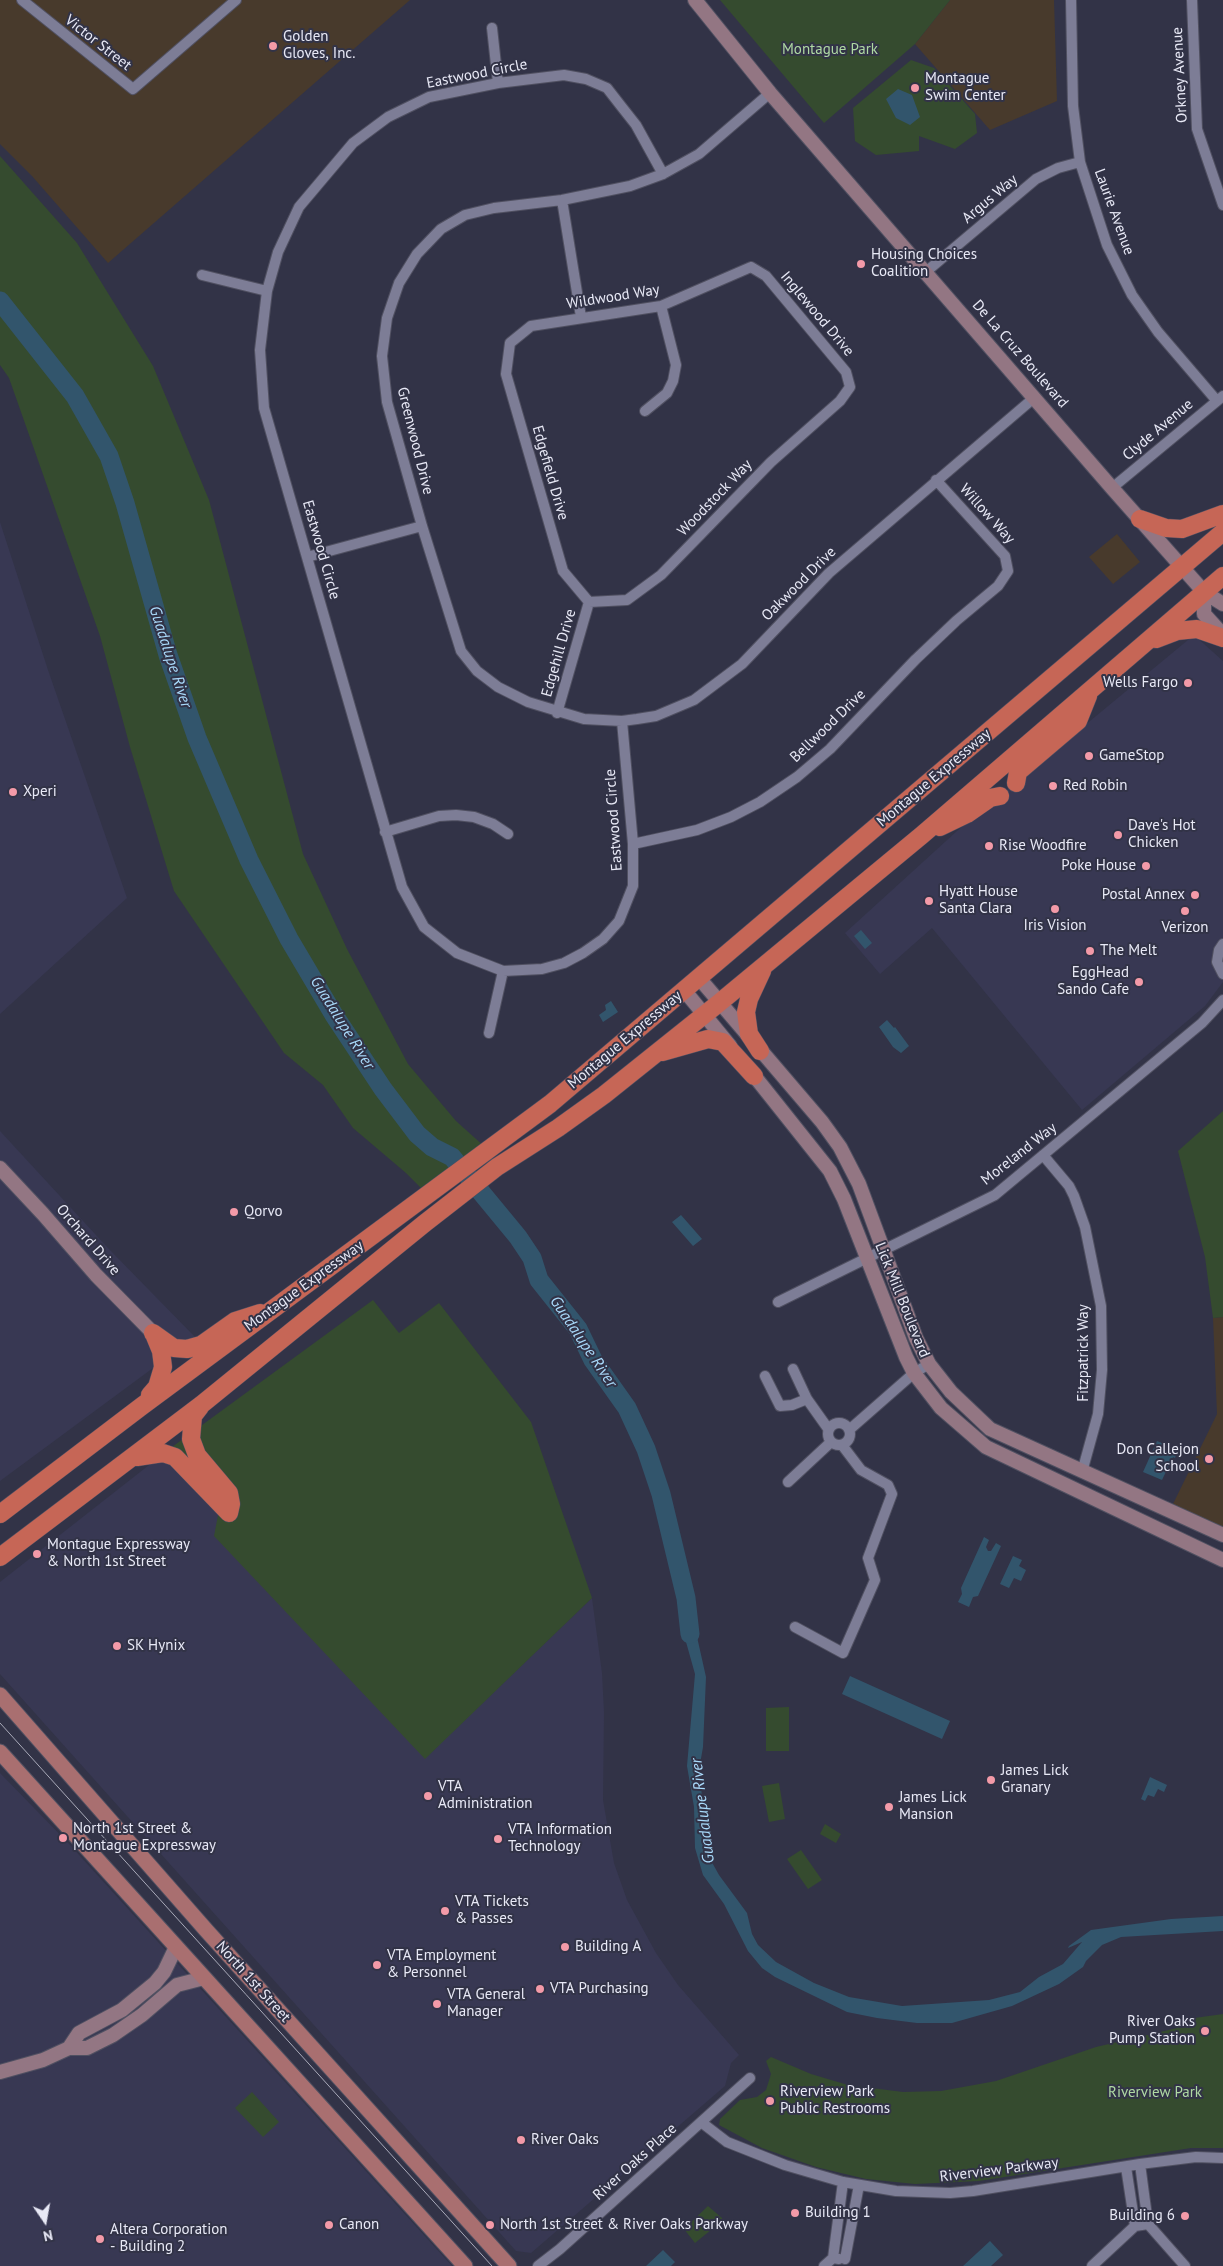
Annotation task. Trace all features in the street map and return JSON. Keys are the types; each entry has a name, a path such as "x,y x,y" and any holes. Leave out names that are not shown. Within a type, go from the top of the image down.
{"highway":[{"path":"1140,519 1166,528 1182,529 1223,514"},
{"name":"Montague Expressway","path":"0,1514 142,1406 550,1104 1223,532"},
{"name":"Montague Expressway","path":"0,1557 134,1458 425,1223 498,1167 558,1128 719,1003 922,835 1223,576"},
{"path":"1148,641 1178,631 1197,629 1223,636"},
{"path":"1016,783 1018,772 1078,721 1090,692"},
{"path":"922,835 967,814 990,798 1000,796"},
{"path":"760,1051 749,1034 746,1012 749,999 765,965"},
{"path":"652,1056 708,1039 723,1042 754,1076"},
{"path":"153,1333 174,1348 187,1349 201,1345 235,1321 278,1307"},
{"path":"142,1406 157,1387 163,1367 161,1351 153,1333"},
{"path":"134,1458 163,1453 175,1457 181,1461 208,1494 229,1513 231,1504 229,1493 197,1454 191,1439 193,1416 201,1405"}],"main road":[{"name":"De La Cruz Boulevard","path":"695,0 770,93 927,271 1112,488 1204,592 1223,604"},
{"path":"1204,592 1204,614 1223,636"},
{"name":"Lick Mill Boulevard","path":"699,978 822,1122 840,1147 859,1184 885,1249 916,1338 929,1364 951,1392 985,1426 1223,1535"},
{"name":"Lick Mill Boulevard","path":"684,990 830,1172 844,1199 868,1256 914,1373 941,1408 986,1447 1223,1560"},
{"name":"Orchard Drive","path":"0,1168 96,1274 153,1333"},
{"name":"North 1st Street","path":"0,1695 206,1930 510,2266"},
{"path":"0,1752 465,2266"},
{"path":"69,2048 79,2033 122,2010 156,1983 164,1972 176,1947"},
{"path":"0,2072 43,2060 69,2048 87,2048 113,2035 142,2015 177,1984 204,1978"}],"street":[{"name":"Victor Street","path":"22,0 132,89 236,0"},
{"name":"Laurie Avenue","path":"1071,0 1073,106 1080,162 1107,245 1132,294 1158,332 1220,398"},
{"name":"Orkney Avenue","path":"1192,0 1197,128 1223,204"},
{"path":"492,28 498,83"},
{"name":"Eastwood Circle","path":"622,721 633,844 633,886 619,921 603,939 584,953 564,963 542,969 503,972 457,953 424,927 402,887 385,832 264,408 260,350 266,291 278,252 299,207 353,142 388,117 429,97 498,83 564,75 586,79 607,88 636,125 664,174"},
{"name":"Greenwood Drive","path":"557,713 498,687 477,671 461,650 422,526 387,402 382,356 387,318 399,283 417,254 435,236 465,215 494,208 562,200 630,186 664,174 699,154 770,93"},
{"name":"Argus Way","path":"927,271 1036,179 1058,168 1080,162"},
{"path":"562,200 581,317"},
{"name":"Wildwood Way","path":"510,343 531,326 661,306 751,267"},
{"name":"Inglewood Drive","path":"751,267 766,276 840,364 846,372 850,387"},
{"path":"202,275 266,291"},
{"path":"645,411 666,392 673,381 676,365 661,306"},
{"name":"Edgefield Drive","path":"510,343 506,374 563,571 589,602"},
{"name":"Woodstock Way","path":"589,602 627,600 661,575 771,462 840,401 850,387"},
{"name":"Oakwood Drive","path":"557,713 584,719 622,721 656,716 694,700 742,664 829,573 1035,397"},
{"name":"Clyde Avenue","path":"1112,488 1220,398"},
{"name":"Willow Way","path":"936,480 1005,556 1008,571"},
{"path":"307,557 422,526"},
{"name":"Bellwood Drive","path":"633,844 697,830 730,817 760,802 797,777 830,749 923,653 998,586 1008,571"},
{"name":"Edgehill Drive","path":"557,713 589,602"},
{"path":"385,832 439,816 456,815 474,817 493,824 508,834"},
{"path":"1223,944 1219,950 1217,962 1223,974"},
{"path":"489,1034 503,972"},
{"name":"Moreland Way","path":"778,1302 995,1195 1202,1023 1223,1000"},
{"name":"Fitzpatrick Way","path":"1043,1155 1074,1196 1087,1236 1101,1306 1102,1370 1098,1414 1082,1472"},
{"path":"849,1430 840,1424 834,1425 829,1430 828,1436 831,1442 836,1445 842,1445 848,1440 849,1430 914,1373 929,1364"},
{"path":"792,1369 807,1399 829,1430"},
{"path":"765,1376 780,1406 792,1405 807,1399"},
{"path":"788,1482 831,1442"},
{"path":"795,1627 843,1653 875,1580 868,1558 892,1494 888,1485 861,1470 842,1445"},
{"name":"River Oaks Place","path":"538,2266 750,2078"},
{"name":"Riverview Parkway","path":"701,2122 727,2142 785,2165 843,2182 896,2191 950,2193 1140,2164 1196,2157 1223,2158"},
{"path":"1140,2164 1148,2224 1186,2266"},
{"path":"1126,2167 1135,2226"},
{"path":"824,2266 833,2258 843,2182"},
{"path":"833,2258 848,2263 859,2185"},
{"path":"1092,2266 1135,2226 1148,2224"}],"shaded area":[{"path":"0,0 410,0 108,263 32,176 0,144"},
{"path":"950,0 1054,0 1057,101 990,130 915,44"},
{"path":"0,522 48,670 127,898 0,1014"},
{"path":"1117,534 1140,562 1113,584 1089,557"},
{"path":"1194,635 1223,661 1223,982 1205,1006 1082,1110 932,928 880,974 845,933 957,831"},
{"path":"0,1131 107,1247 195,1337 0,1481"},
{"name":"Don Callejon School","path":"1223,1317 1223,1528 1173,1504 1217,1414 1213,1318"},
{"path":"172,1447 220,1510 425,1758 592,1598 602,1673 604,1712 603,1800 614,1863 627,1900 656,1953 678,1985 739,2055 731,2063 725,2086 531,2253 516,2251 0,1674 0,1582"},
{"path":"0,1773 70,1845 452,2266 0,2266"}],"green space":[{"name":"Montague Park","path":"720,0 950,0 915,44 824,123"},
{"name":"Montague Swim Center","path":"911,60 934,68 975,114 977,133 955,149 919,136 919,151 876,155 855,141 853,108"},
{"path":"0,156 77,243 153,366 209,500 303,854 347,949 408,1064 456,1121 485,1147 422,1189 353,1128 323,1085 284,1053 174,891 130,747 100,636 9,378 0,365"},
{"path":"1223,1111 1223,1317 1213,1318 1205,1257 1178,1151"},
{"path":"373,1300 399,1333 439,1303 531,1422 592,1598 425,1759 214,1536 219,1510 172,1447"},
{"path":"789,1707 789,1751 766,1751 766,1708"},
{"path":"779,1783 785,1819 769,1822 762,1786"},
{"path":"825,1824 841,1834 836,1843 820,1834"},
{"path":"801,1850 822,1880 808,1889 787,1859"},
{"name":"Riverview Park","path":"1223,2014 1223,2148 1191,2148 979,2181 915,2184 866,2179 816,2167 762,2148 719,2125 720,2119 740,2100 757,2097 766,2090 771,2074 766,2061 771,2057 811,2074 848,2085 903,2092 941,2091 996,2081 1096,2047 1177,2028 1173,2021"},
{"path":"252,2092 279,2122 263,2137 235,2108"},
{"path":"708,2206 722,2218 722,2221 695,2243 684,2229"}],"water":[{"path":"898,89 912,95 920,117 910,125 896,118 886,99"},
{"path":"861,930 872,943 865,949 854,936"},
{"path":"611,1001 618,1012 603,1022 599,1015 606,1010 605,1005"},
{"path":"887,1020 895,1027 909,1046 901,1053 893,1047 879,1027"},
{"path":"681,1215 702,1239 693,1246 672,1222"},
{"path":"1157,1441 1176,1449 1177,1452 1162,1480 1143,1472"},
{"path":"984,1537 989,1540 986,1547 988,1551 991,1551 996,1543 1001,1546 978,1596 973,1597 969,1607 958,1602 962,1594 961,1588"},
{"path":"1013,1556 1022,1560 1019,1566 1026,1570 1021,1581 1014,1578 1009,1588 1000,1584"},
{"path":"684,1608 691,1610 706,1677 703,1747 699,1770 709,1857 719,1875 747,1913 752,1934 758,1945 776,1962 814,1983 849,1997 902,2006 989,2000 1020,1992 1039,1977 1063,1964 1082,1942 1068,1948 1069,1946 1091,1930 1171,1919 1223,1916 1223,1931 1121,1937 1102,1945 1086,1961 1083,1967 1059,1984 1012,2006 952,2023 917,2023 847,2012 775,1977 762,1968 748,1951 724,1904 703,1875 695,1848 694,1807 687,1766 695,1674 681,1624"},
{"path":"850,1676 950,1721 942,1739 842,1694"},
{"path":"1150,1777 1167,1785 1164,1792 1158,1789 1154,1797 1148,1795 1145,1801 1141,1799"},
{"path":"990,2241 1003,2255 991,2266 963,2266"},
{"path":"663,2250 675,2262 671,2266 646,2266"}],"waterway":[{"name":"Guadalupe River","path":"0,301 75,396 109,456 125,503 168,655 197,738 249,860 289,939 334,1015 383,1089 417,1134 432,1147 452,1157 518,1237 532,1258 539,1280 578,1329 593,1360 627,1408 646,1449 661,1494 686,1598 690,1634"}],"tram line":[{"path":"0,1723 492,2266"}],"place":[{"name":"Golden Gloves, Inc.","path":"273,46"},
{"name":"Montague Swim Center","path":"915,88"},
{"name":"Housing Choices Coalition","path":"861,264"},
{"name":"Wells Fargo","path":"1188,683"},
{"name":"GameStop","path":"1089,756"},
{"name":"Red Robin","path":"1053,786"},
{"name":"Xperi","path":"13,792"},
{"name":"Dave's Hot Chicken","path":"1118,835"},
{"name":"Rise Woodfire","path":"989,846"},
{"name":"Poke House","path":"1146,866"},
{"name":"Postal Annex","path":"1195,895"},
{"name":"Hyatt House Santa Clara","path":"929,901"},
{"name":"Iris Vision","path":"1055,909"},
{"name":"Verizon","path":"1185,911"},
{"name":"The Melt","path":"1090,951"},
{"name":"EggHead Sando Cafe","path":"1139,982"},
{"name":"Qorvo","path":"234,1212"},
{"name":"Don Callejon School","path":"1209,1459"},
{"name":"Montague Expressway & North 1st Street","path":"37,1554"},
{"name":"SK Hynix","path":"117,1646"},
{"name":"James Lick Granary","path":"991,1780"},
{"name":"VTA Administration","path":"428,1796"},
{"name":"James Lick Mansion","path":"889,1807"},
{"name":"North 1st Street & Montague Expressway","path":"63,1838"},
{"name":"VTA Information Technology","path":"498,1839"},
{"name":"VTA Tickets & Passes","path":"445,1911"},
{"name":"Building A","path":"565,1947"},
{"name":"VTA Employment & Personnel","path":"377,1965"},
{"name":"VTA Purchasing","path":"540,1989"},
{"name":"VTA General Manager","path":"437,2004"},
{"name":"River Oaks Pump Station","path":"1205,2031"},
{"name":"Riverview Park Public Restrooms","path":"770,2101"},
{"name":"River Oaks","path":"521,2140"},
{"name":"Building 1","path":"795,2213"},
{"name":"Building 6","path":"1185,2216"},
{"name":"Canon","path":"329,2225"},
{"name":"North 1st Street & River Oaks Parkway","path":"490,2225"},
{"name":"Altera Corporation - Building 2","path":"100,2239"}]}
